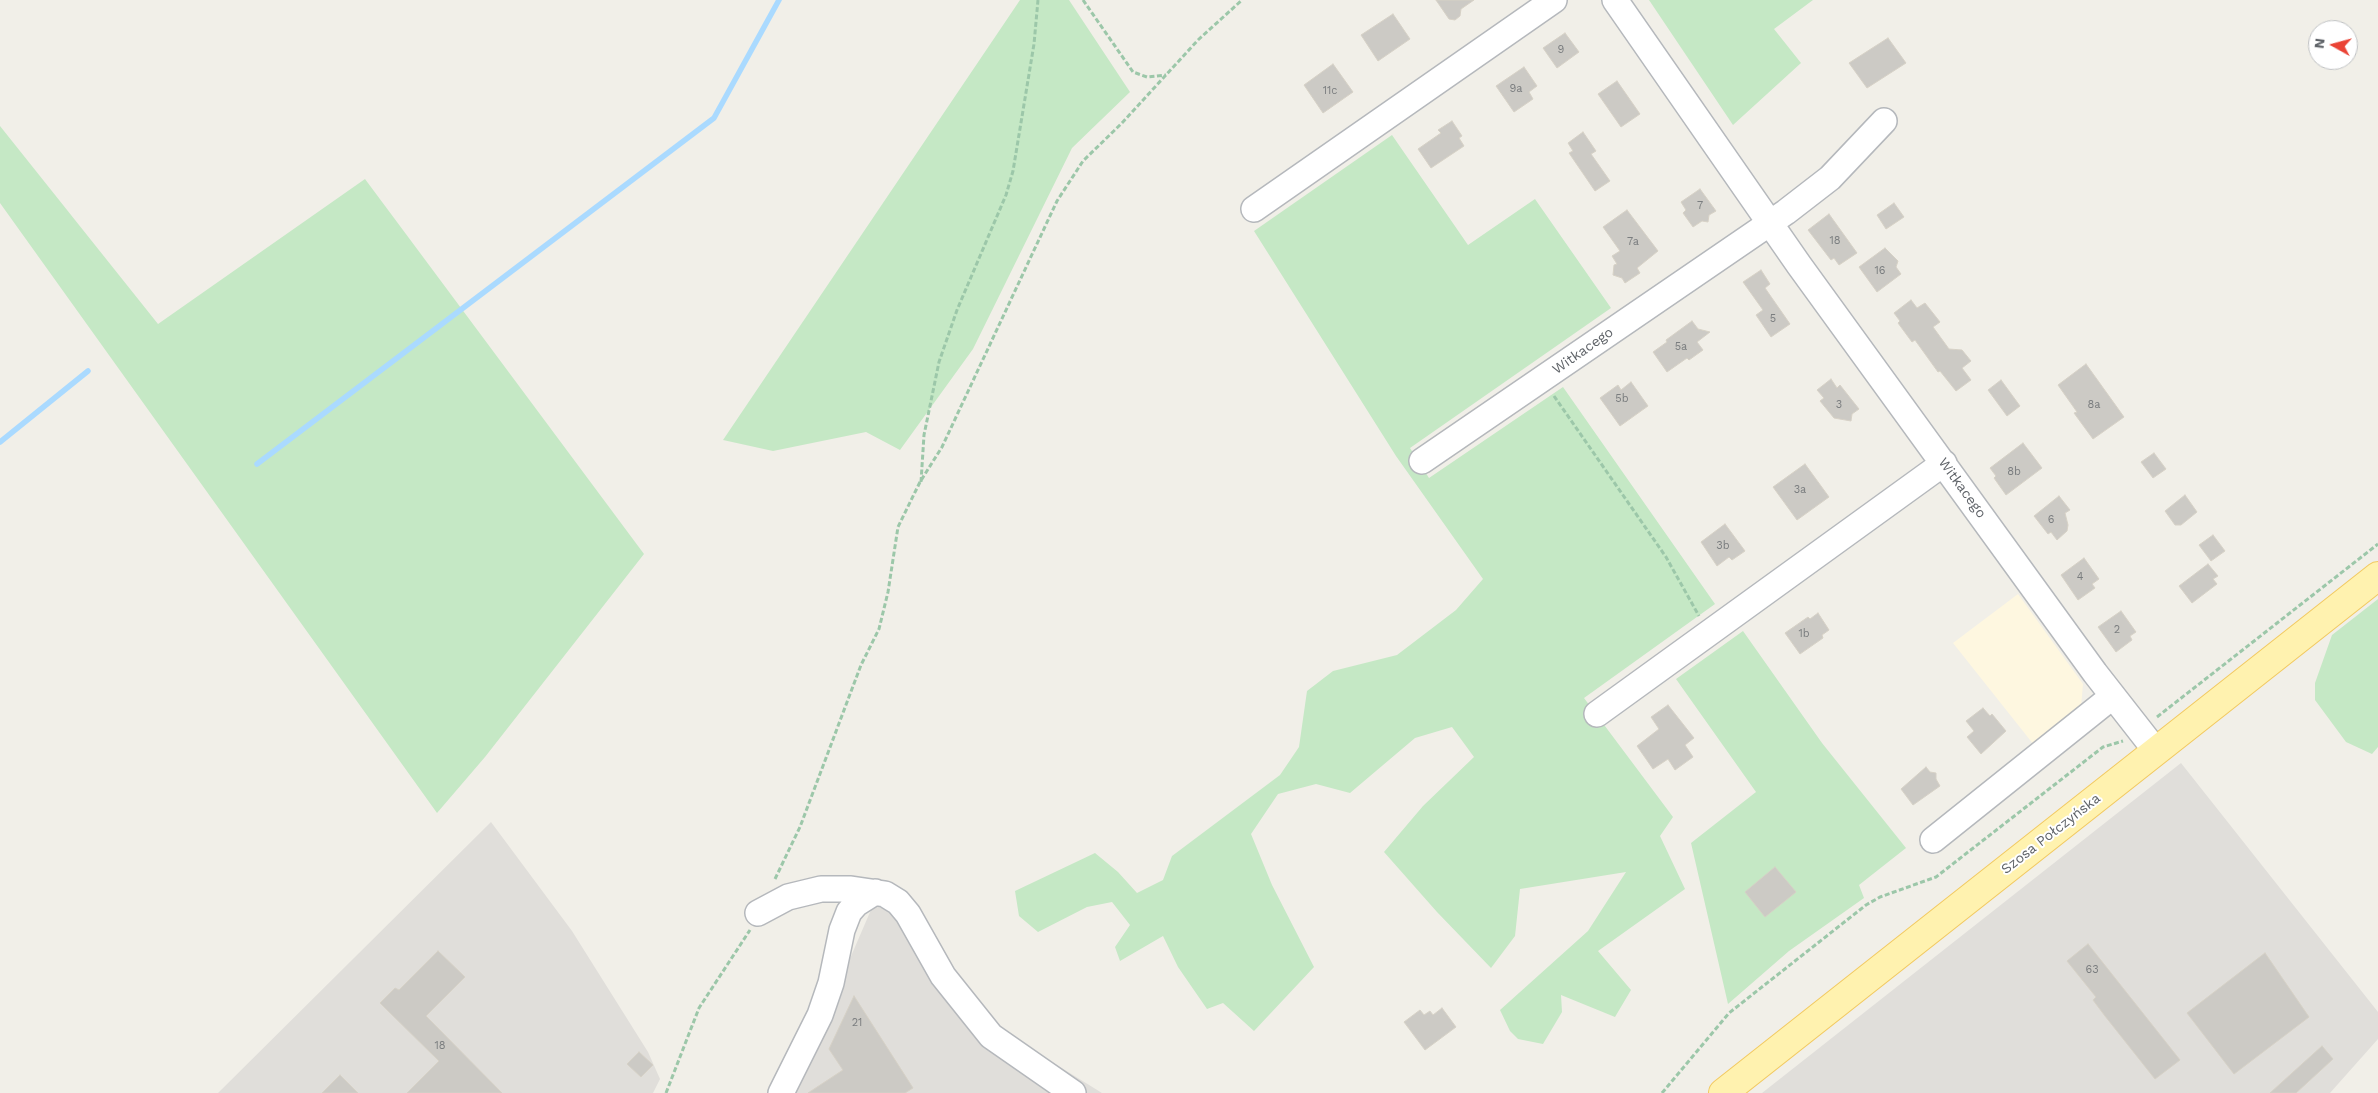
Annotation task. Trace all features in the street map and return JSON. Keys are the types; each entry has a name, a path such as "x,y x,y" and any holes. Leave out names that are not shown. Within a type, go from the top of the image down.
{"main road":[{"name":"Szosa Połczyńska","path":"1723,1093 2148,740 2378,576"}],"street":[{"path":"1254,209 1554,0"},
{"name":"Witkacego","path":"1615,0 1769,223 2148,740"},
{"path":"1769,223 1830,178 1884,121"},
{"name":"Witkacego","path":"1422,461 1769,223"},
{"path":"1597,714 1944,464"},
{"path":"1934,840 2114,696"},
{"path":"758,913 788,897 802,892 835,888 885,894 898,902 908,914 943,976 991,1036 1073,1093"},
{"path":"781,1093 820,1015 831,983 842,930 849,912 856,904 875,892"}],"path":[{"path":"920,482 924,435 940,362 957,310 1006,195 1013,171 1034,44 1038,0"},
{"path":"1083,0 1133,72 1147,77 1166,75"},
{"path":"773,882 800,827 861,665 879,629 888,592 898,527 920,482 942,447 1069,180 1083,161 1198,40 1242,0"},
{"path":"1543,379 1666,557 1708,633"},
{"path":"1662,1093 1729,1013 1866,905 1880,897 1936,877 2103,747 2130,738 2148,740 2378,544"},
{"path":"666,1093 699,1008 742,944 758,913"}],"shaded area":[{"path":"2018,594 2083,684 2081,707 2034,745 1953,643"},
{"path":"2181,763 2378,1012 2378,1039 2330,1093 1762,1093"},
{"path":"491,822 572,931 648,1052 660,1079 653,1093 218,1093"},
{"path":"883,882 978,1011 1015,1039 1102,1093 792,1093"}],"green space":[{"path":"1020,0 1069,0 1130,92 1072,148 973,349 900,450 866,432 773,451 723,440"},
{"path":"1649,0 1813,0 1774,29 1801,63 1733,125"},
{"path":"0,126 158,324 365,179 644,554 485,757 437,813 0,203"},
{"path":"1392,135 1468,245 1535,199 1611,308 1410,448 1429,478 1563,387 1715,604 1584,698 1673,817 1660,836 1685,889 1598,951 1631,990 1615,1017 1561,995 1562,1012 1543,1044 1518,1039 1510,1031 1500,1010 1588,931 1626,872 1520,889 1515,936 1491,968 1437,912 1384,852 1423,806 1474,757 1452,727 1415,738 1350,793 1316,784 1278,794 1251,834 1272,885 1314,967 1254,1031 1223,1003 1207,1009 1178,967 1163,936 1120,961 1115,947 1130,925 1112,902 1087,907 1038,932 1019,916 1015,891 1095,853 1118,872 1137,893 1163,880 1172,856 1280,775 1299,747 1307,691 1333,671 1397,655 1456,610 1483,579 1396,456 1254,231"},
{"path":"2378,599 2378,747 2372,754 2346,742 2315,700 2315,683 2332,635"},
{"path":"1743,631 1822,743 1906,848 1859,885 1864,898 1789,951 1728,1004 1691,843 1756,792 1676,679"}],"building":[{"path":"1436,0 1474,0 1461,9 1460,16 1455,20 1449,19"},
{"path":"1393,14 1410,39 1378,61 1361,35"},
{"path":"1565,33 1579,52 1557,68 1543,48"},
{"path":"1888,38 1906,63 1867,88 1849,63"},
{"path":"1333,64 1353,92 1323,113 1304,85"},
{"path":"1524,67 1537,86 1529,92 1533,99 1514,112 1496,86"},
{"path":"1617,81 1640,114 1621,127 1598,94"},
{"path":"1452,121 1462,136 1459,138 1464,146 1431,168 1418,149 1441,133 1438,130"},
{"path":"1583,132 1596,151 1591,154 1610,181 1595,191 1569,153 1573,151 1568,143"},
{"path":"1700,189 1716,211 1709,215 1708,222 1702,221 1693,227 1683,213 1686,210 1681,202"},
{"path":"1894,203 1904,217 1886,229 1877,215"},
{"path":"1627,210 1658,251 1637,268 1640,273 1625,283 1622,278 1613,275 1614,265 1617,264 1612,256 1620,251 1603,227"},
{"path":"1829,214 1857,253 1839,265 1834,258 1831,260 1808,230"},
{"path":"1885,248 1898,261 1896,267 1901,274 1877,292 1859,267"},
{"path":"1761,270 1770,284 1765,288 1790,324 1771,337 1756,315 1763,310 1743,282"},
{"path":"1911,300 1917,308 1925,303 1940,322 1933,327 1949,349 1962,350 1971,361 1962,368 1971,380 1956,391 1940,371 1938,372 1915,340 1912,342 1898,323 1900,321 1894,313"},
{"path":"1692,321 1698,329 1710,332 1697,342 1703,350 1689,360 1687,358 1667,372 1653,352"},
{"path":"2086,364 2124,417 2093,439 2074,413 2077,412 2058,385"},
{"path":"1831,379 1837,388 1840,385 1859,409 1852,414 1851,421 1834,418 1820,401 1824,398 1817,390"},
{"path":"2001,380 2020,406 2007,416 1988,390"},
{"path":"1631,382 1648,406 1620,426 1600,398 1618,385 1621,390"},
{"path":"2023,443 2042,468 2006,495 1994,478 1996,476 1990,468"},
{"path":"2154,453 2166,469 2153,478 2141,462"},
{"path":"1805,464 1829,497 1797,520 1773,487"},
{"path":"2185,495 2197,512 2181,525 2175,525 2165,511"},
{"path":"2059,496 2070,510 2065,513 2068,525 2067,531 2057,540 2051,532 2048,534 2034,516"},
{"path":"1725,524 1745,551 1732,560 1729,557 1717,566 1701,542"},
{"path":"2213,535 2225,551 2211,561 2199,545"},
{"path":"2084,558 2099,579 2092,584 2095,588 2078,600 2061,575"},
{"path":"2208,564 2218,576 2213,579 2217,584 2192,603 2179,586"},
{"path":"2121,611 2136,632 2130,636 2132,640 2116,652 2098,627"},
{"path":"1818,613 1829,630 1822,635 1823,638 1800,654 1785,633 1808,617 1810,619"},
{"path":"1668,705 1694,738 1685,745 1693,757 1675,770 1668,759 1653,769 1637,746 1659,729 1651,717"},
{"path":"1983,708 1990,716 1992,714 2006,731 1981,754 1967,737 1974,731 1966,721"},
{"path":"1926,767 1930,772 1936,773 1936,779 1940,786 1913,805 1901,789"},
{"path":"1775,867 1796,892 1765,917 1745,892"},
{"path":"2088,944 2180,1060 2155,1079 2093,1000 2096,997 2067,961"},
{"path":"438,951 465,977 426,1016 502,1093 407,1093 439,1061 380,1003 395,988 399,990"},
{"path":"2265,953 2309,1017 2234,1074 2187,1013"},
{"path":"854,996 913,1088 905,1093 808,1093 843,1070 829,1049"},
{"path":"1442,1008 1456,1027 1425,1050 1404,1022 1420,1010 1424,1015 1430,1011 1433,1015"},
{"path":"2322,1046 2333,1059 2296,1093 2270,1093"},
{"path":"639,1052 653,1065 641,1077 627,1064"},
{"path":"340,1075 358,1093 322,1093"}],"waterway":[{"path":"257,464 714,118 779,0"},
{"path":"0,442 88,371"}]}
